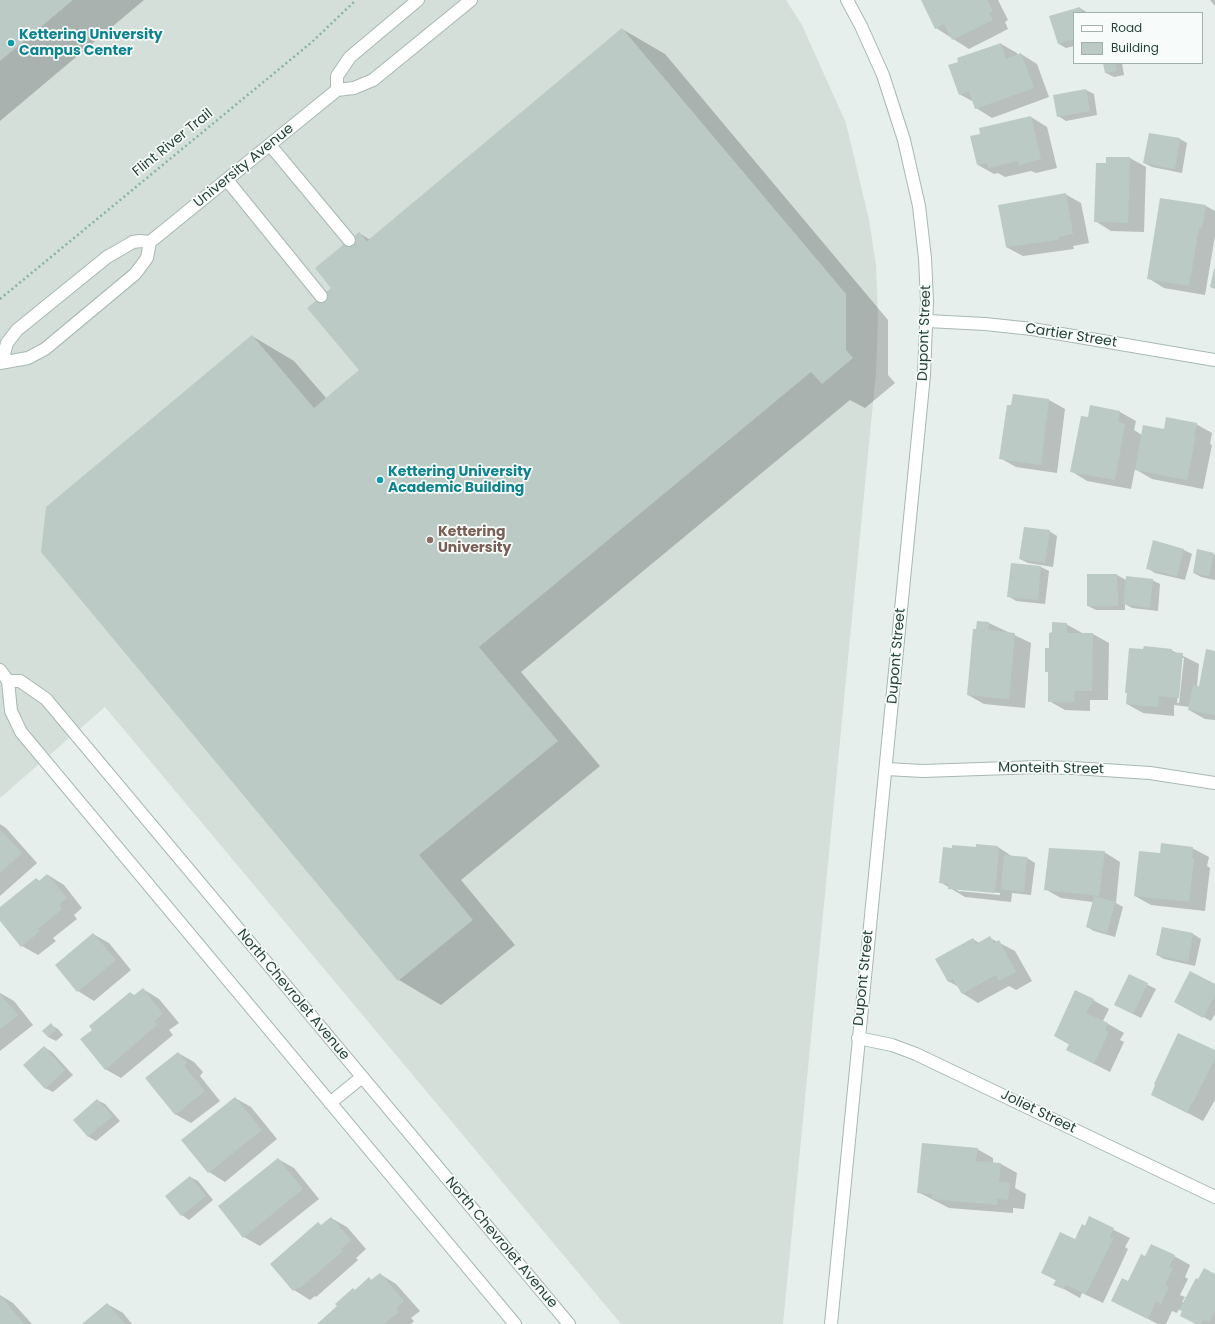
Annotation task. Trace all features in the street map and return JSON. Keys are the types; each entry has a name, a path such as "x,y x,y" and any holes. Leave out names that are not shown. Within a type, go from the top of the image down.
{"street":[{"path":"418,0 350,57 337,76 337,90 354,88 373,80 470,0"},
{"name":"Dupont Street","path":"831,1324 923,383 927,321 925,258 919,206 909,161 883,75 847,0"},
{"name":"University Avenue","path":"150,242 337,90"},
{"path":"270,145 349,240"},
{"path":"227,180 321,296"},
{"path":"133,242 150,242 148,258 126,284 45,349 28,358 1,363 7,343 17,330 107,257 133,242"},
{"name":"Cartier Street","path":"927,321 985,324 1032,329 1215,360"},
{"path":"0,670 8,681 11,711 21,732 515,1324"},
{"name":"North Chevrolet Avenue","path":"8,681 20,681 46,699 569,1324"},
{"name":"Monteith Street","path":"886,769 923,771 1032,767 1074,768 1150,773 1215,783"},
{"name":"Joliet Street","path":"858,1038 892,1045 916,1054 1215,1196"},
{"path":"330,1103 362,1077"}],"path":[{"name":"Flint River Trail","path":"0,299 312,42 356,0"}],"shaded area":[{"name":"Kettering University","path":"0,0 786,0 802,25 846,123 869,220 876,265 878,319 876,372 783,1324 621,1324 105,707 0,798"}],"building":[{"name":"Kettering University Campus Center","path":"0,0 73,0 0,61"},
{"path":"921,0 987,0 993,11 989,13 993,20 952,40 944,24 935,29"},
{"path":"1080,7 1082,12 1073,12 1073,39 1058,44 1049,16"},
{"name":"Kettering University Academic Building","path":"622,28 846,294 846,350 853,358 822,384 811,372 479,647 558,741 419,855 473,920 398,981 41,552 46,507 252,335 314,408 359,370 307,308 331,288 315,268 359,232 367,241"},
{"path":"1001,43 1006,59 1021,53 1034,88 975,109 969,91 959,95 948,65 958,62 957,58"},
{"path":"1103,64 1115,64 1117,71 1105,73"},
{"path":"1086,89 1090,111 1057,117 1053,95"},
{"path":"1031,116 1041,159 1019,165 1018,161 988,168 987,163 977,165 970,136 980,134 979,128"},
{"path":"1149,133 1180,138 1175,169 1143,163"},
{"path":"1106,157 1130,157 1128,223 1094,222 1096,163 1106,163"},
{"path":"1066,193 1073,234 1058,237 1058,240 1006,247 998,205"},
{"path":"1160,198 1206,205 1202,228 1199,228 1189,286 1147,279"},
{"path":"1215,269 1215,289 1210,287"},
{"path":"1013,394 1049,399 1041,465 999,459 1007,405 1011,405"},
{"path":"1090,405 1120,411 1118,422 1125,424 1115,480 1070,472 1081,416 1088,417"},
{"path":"1166,417 1197,423 1187,480 1135,470 1143,425 1164,429"},
{"path":"1024,527 1050,530 1045,563 1019,559"},
{"path":"1153,540 1184,549 1177,576 1146,569"},
{"path":"1197,549 1214,553 1209,576 1193,573"},
{"path":"1011,563 1041,566 1038,600 1007,597"},
{"path":"1087,574 1117,574 1118,606 1087,606"},
{"path":"1126,576 1153,579 1150,608 1123,604"},
{"path":"977,621 989,622 988,630 1015,633 1009,699 967,695 973,629 976,629"},
{"path":"1052,622 1067,623 1067,633 1093,633 1092,691 1075,691 1074,702 1048,702 1048,672 1045,672 1045,648 1049,648 1049,633 1052,632"},
{"path":"1144,646 1172,649 1171,652 1183,653 1179,698 1159,696 1158,707 1126,704 1127,693 1125,693 1129,648 1143,649"},
{"path":"1206,649 1215,651 1215,715 1188,710 1193,685 1199,686"},
{"path":"0,829 22,853 0,873"},
{"path":"1161,843 1193,847 1192,858 1194,858 1189,902 1134,896 1139,851 1160,853"},
{"path":"976,844 998,846 995,893 948,889 948,884 939,883 943,847 952,848 952,845 976,847"},
{"path":"1049,848 1105,851 1099,896 1044,890"},
{"path":"1004,855 1027,857 1024,892 1001,889"},
{"path":"47,874 67,898 59,905 62,909 38,929 40,931 21,947 0,921 0,907 36,878 39,881"},
{"path":"1094,896 1115,902 1107,933 1086,927"},
{"path":"1162,927 1193,933 1188,962 1156,955"},
{"path":"93,933 116,960 77,992 55,965"},
{"path":"990,936 994,943 999,940 1016,972 999,981 996,975 962,994 953,979 948,982 935,959 973,938 976,944"},
{"path":"1190,971 1215,984 1215,995 1203,1018 1174,1002"},
{"path":"1129,974 1148,983 1133,1014 1114,1005"},
{"path":"143,988 163,1014 154,1021 157,1025 105,1070 80,1039 92,1030 89,1026 130,992 133,996"},
{"path":"1075,990 1094,999 1086,1013 1108,1023 1105,1030 1109,1032 1094,1064 1066,1050 1069,1044 1054,1036"},
{"path":"0,994 18,1015 0,1029"},
{"path":"51,1023 56,1030 48,1037 42,1031"},
{"path":"1178,1033 1215,1050 1215,1058 1187,1113 1151,1095 1155,1085 1154,1084"},
{"path":"44,1046 65,1070 45,1089 23,1065"},
{"path":"178,1052 187,1063 184,1066 205,1091 175,1115 145,1078"},
{"path":"235,1097 262,1130 208,1173 181,1140"},
{"path":"97,1099 113,1116 88,1137 73,1120"},
{"path":"922,1143 978,1148 976,1161 1001,1163 999,1182 1010,1183 1008,1200 997,1199 997,1205 932,1199 932,1194 917,1193"},
{"path":"278,1158 303,1189 243,1238 218,1206"},
{"path":"190,1176 206,1196 181,1216 165,1196"},
{"path":"1089,1216 1114,1228 1110,1237 1113,1239 1086,1294 1066,1285 1063,1289 1053,1285 1056,1280 1041,1273 1060,1232 1075,1239 1082,1224 1085,1226"},
{"path":"331,1217 351,1240 341,1249 343,1251 300,1288 299,1287 293,1291 270,1264 318,1222 321,1225"},
{"path":"1151,1244 1175,1255 1169,1267 1173,1268 1165,1285 1169,1287 1161,1304 1156,1302 1148,1319 1111,1301 1122,1278 1128,1281 1141,1254 1145,1256"},
{"path":"1204,1268 1215,1274 1215,1311 1209,1322 1203,1320 1201,1324 1196,1324 1180,1316 1182,1311 1179,1310 1196,1278 1198,1279"},
{"path":"380,1273 404,1301 396,1309 399,1312 384,1324 317,1324 337,1306 335,1304 353,1288 355,1290 369,1277 371,1280"},
{"path":"0,1295 24,1324 0,1324"},
{"path":"107,1303 125,1324 82,1324"}],"place":[{"name":"Kettering University Campus Center","path":"11,43"},
{"name":"Kettering University Academic Building","path":"380,480"},
{"name":"Kettering University","path":"430,540"}]}
